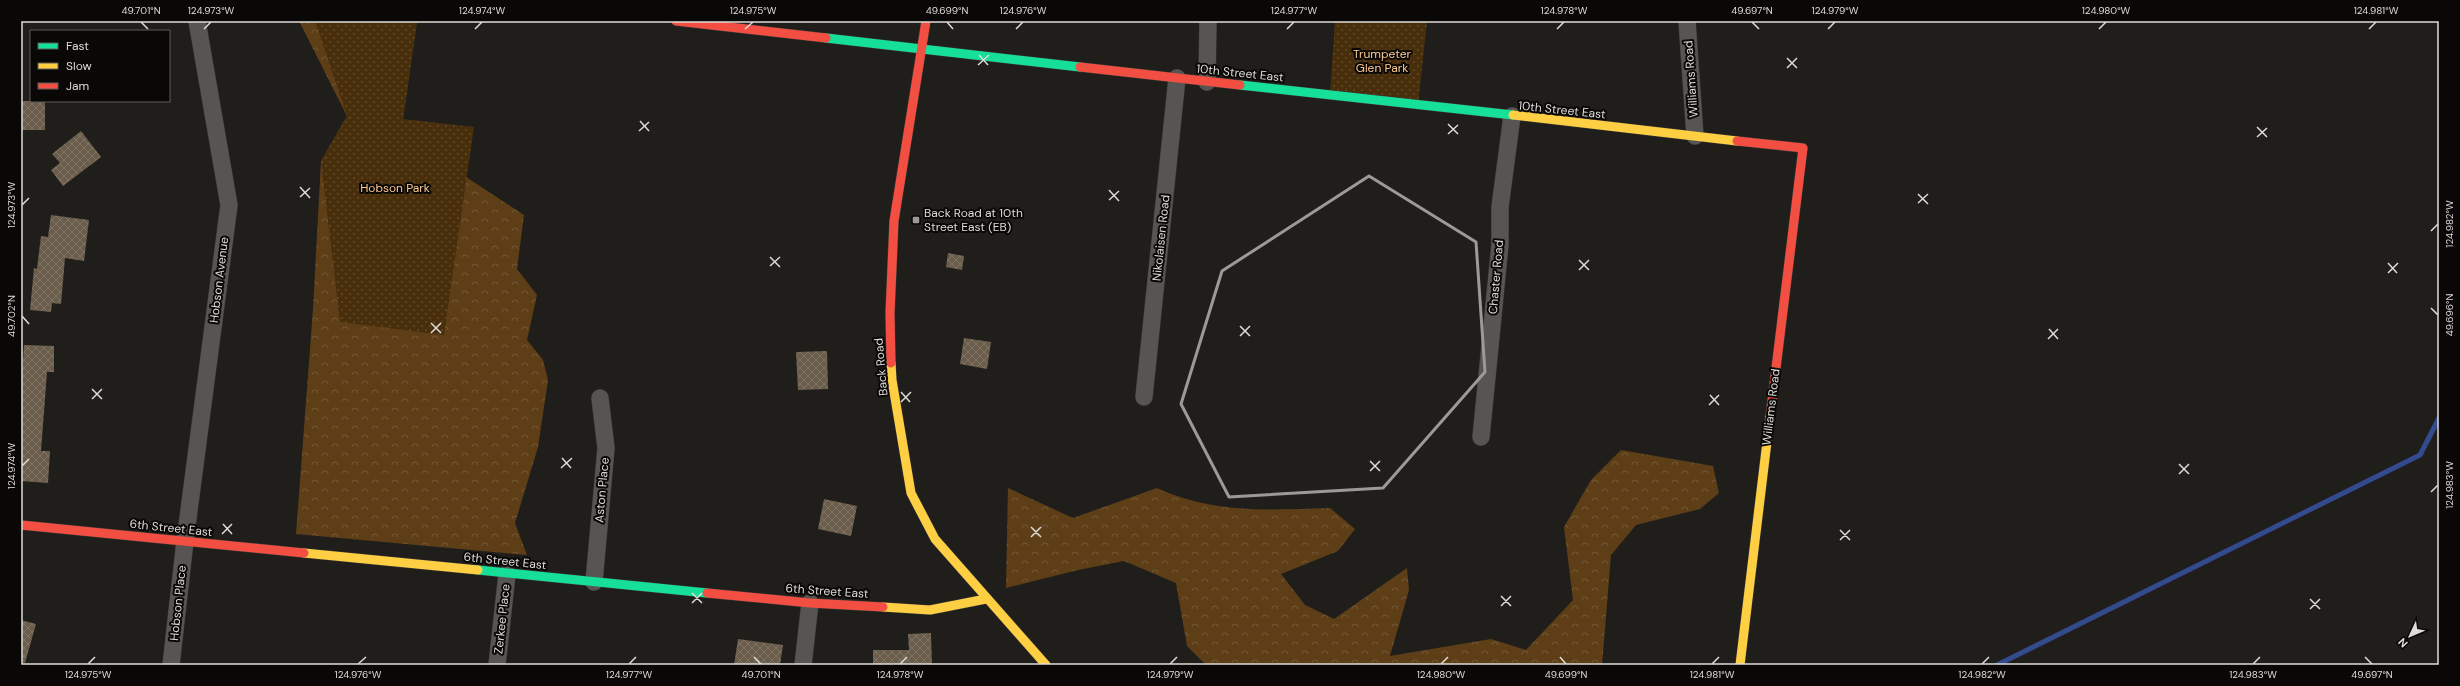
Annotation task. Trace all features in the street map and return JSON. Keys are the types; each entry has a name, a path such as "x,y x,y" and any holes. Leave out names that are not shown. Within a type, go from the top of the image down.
{"street":[{"name":"Hobson Avenue","path":"185,541 229,205 197,21"},
{"name":"10th Street East","path":"676,21 1803,148"},
{"name":"Back Road","path":"926,21 894,221 890,313 892,380 911,493 935,539 986,599 1046,665"},
{"path":"1207,82 1208,21"},
{"name":"Williams Road","path":"1687,21 1695,136"},
{"name":"Nikolaisen Road","path":"1144,397 1178,78"},
{"name":"Chaster Road","path":"1481,438 1500,245 1500,207 1512,116"},
{"name":"Williams Road","path":"1740,665 1803,148"},
{"name":"Aston Place","path":"594,582 606,448 600,398"},
{"name":"6th Street East","path":"21,525 810,603 930,610 986,599"},
{"name":"Hobson Place","path":"171,665 185,541"},
{"name":"Zerkee Place","path":"497,665 507,574"},
{"path":"803,665 810,603"}],"highlighted area":[{"path":"1369,176 1476,242 1485,372 1383,488 1229,497 1181,404 1222,271"}],"green space":[{"path":"299,21 417,21 403,119 466,177 524,215 517,269 537,295 527,340 543,360 548,380 538,447 515,523 527,555 296,534 313,309 321,161 347,116"},
{"name":"Hobson Park","path":"315,21 417,21 403,119 474,127 444,335 340,322 321,161 347,116"},
{"name":"Trumpeter Glen Park","path":"1335,21 1427,21 1418,106 1330,95"},
{"path":"1621,450 1713,466 1719,493 1700,509 1636,525 1611,555 1602,665 1206,665 1187,646 1176,583 1124,561 1078,570 1006,588 1008,488 1073,518 1157,488 1199,502 1220,506 1263,509 1330,508 1355,529 1338,551 1281,574 1305,605 1334,619 1407,568 1409,590 1390,656 1491,639 1526,650 1573,600 1564,527 1591,480"}],"building":[{"path":"21,101 45,102 45,130 21,130"},
{"path":"81,131 101,157 63,186 51,170 60,163 52,154"},
{"path":"51,215 89,220 84,261 65,258 61,304 52,303 51,312 30,310 34,268 37,269 41,236 48,237"},
{"path":"948,253 964,256 962,270 946,267"},
{"path":"964,338 991,342 987,369 960,364"},
{"path":"24,345 54,346 54,372 47,372 41,451 50,451 48,483 21,481 21,393"},
{"path":"827,351 828,389 798,390 796,352"},
{"path":"824,499 857,506 851,536 818,529"},
{"path":"21,620 36,624 25,663 21,662"},
{"path":"931,633 932,665 873,665 873,650 909,650 908,634"},
{"path":"738,639 783,645 780,665 734,665"}],"waterway":[{"path":"1997,665 2420,455 2439,418"}],"traffic: fast":[{"path":"826,38 1080,67"},
{"path":"1240,85 1513,115"},
{"path":"478,570 707,593"}],"traffic: slow":[{"path":"1513,115 1737,141"},
{"path":"891,363 892,380 911,493 935,539 1046,665"},
{"path":"1740,665 1770,417"},
{"path":"304,553 478,570"},
{"path":"883,607 930,610 986,599"}],"traffic: jam":[{"path":"676,21 826,38"},
{"path":"891,363 890,313 894,221 926,21"},
{"path":"1080,67 1240,85"},
{"path":"1737,141 1803,148 1770,417"},
{"path":"21,525 304,553"},
{"path":"707,593 810,603 883,607"}],"place":[{"name":"Back Road at 10th Street East (EB)","path":"916,220"}]}
